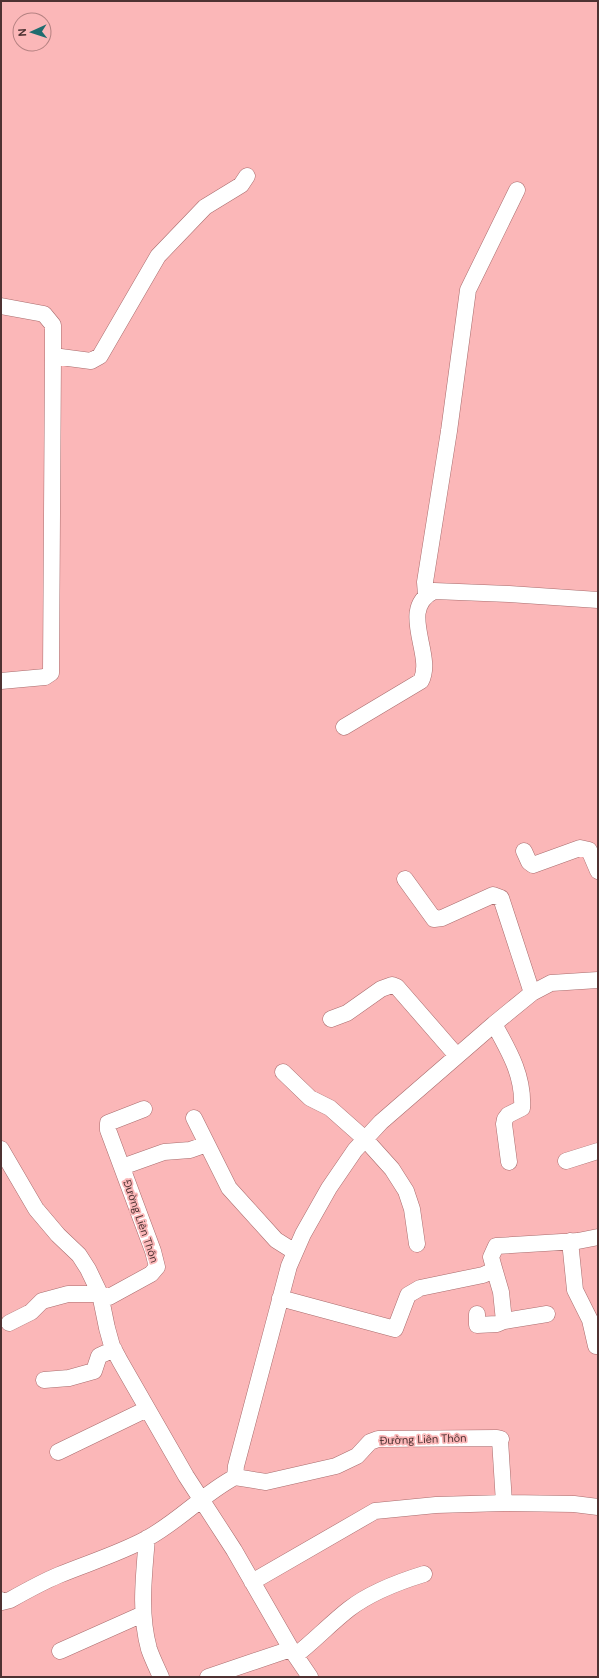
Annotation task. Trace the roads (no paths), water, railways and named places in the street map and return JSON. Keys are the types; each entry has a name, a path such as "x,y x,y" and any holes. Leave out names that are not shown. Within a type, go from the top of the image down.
{"street":[{"path":"53,356 91,361 100,356 158,256 206,207 241,185 247,176"},
{"path":"344,727 421,681 425,670 418,622 418,611 426,595 425,582 449,432 468,290 518,190"},
{"path":"1,306 44,314 53,325 51,673 45,677 1,681"},
{"path":"426,595 434,591 442,591 598,600"},
{"path":"524,852 529,862 534,865 580,848 588,850 598,872"},
{"path":"405,879 434,919 442,918 493,895 501,898 532,993"},
{"path":"2,1602 59,1575 119,1552 147,1538 202,1500 219,1485 235,1477 236,1466 280,1298 295,1252 303,1234 329,1188 365,1139 397,1107 532,993 551,983 598,980"},
{"path":"331,1019 347,1013 381,989 392,985 397,987 457,1056"},
{"path":"494,1024 511,1056 520,1078 522,1108 508,1115 504,1124 510,1162"},
{"path":"283,1072 310,1098 330,1108 365,1139 392,1169 406,1191 412,1209 417,1244"},
{"name":"Đường Liên Thôn","path":"9,1323 31,1312 42,1301 68,1294 100,1294 109,1297 150,1274 157,1267 153,1251 110,1137 108,1123 144,1109"},
{"path":"194,1118 230,1188 276,1240 295,1252"},
{"path":"122,1167 164,1152 190,1150 207,1144"},
{"path":"1,1149 36,1209 58,1235 79,1255 100,1294 107,1328 114,1349 147,1409 310,1677"},
{"path":"566,1161 598,1151"},
{"path":"504,1321 501,1292 491,1257 496,1246 570,1241 598,1237"},
{"path":"570,1241 575,1290 590,1320 596,1346"},
{"path":"280,1298 395,1329 408,1295 420,1288 483,1275 492,1271 494,1268"},
{"path":"477,1314 477,1325 497,1324 504,1321 546,1314"},
{"path":"44,1380 69,1378 94,1370 99,1356 114,1349"},
{"path":"58,1452 147,1409"},
{"name":"Đường Liên Thôn","path":"235,1477 266,1482 336,1466 357,1456 370,1442 378,1439 457,1437 501,1439 504,1503"},
{"path":"252,1582 375,1511 436,1505 504,1503 574,1504 598,1507"},
{"path":"147,1538 143,1614 150,1650 161,1677"},
{"path":"208,1677 294,1652 348,1609 398,1582 424,1574"},
{"path":"60,1651 143,1614"}]}
